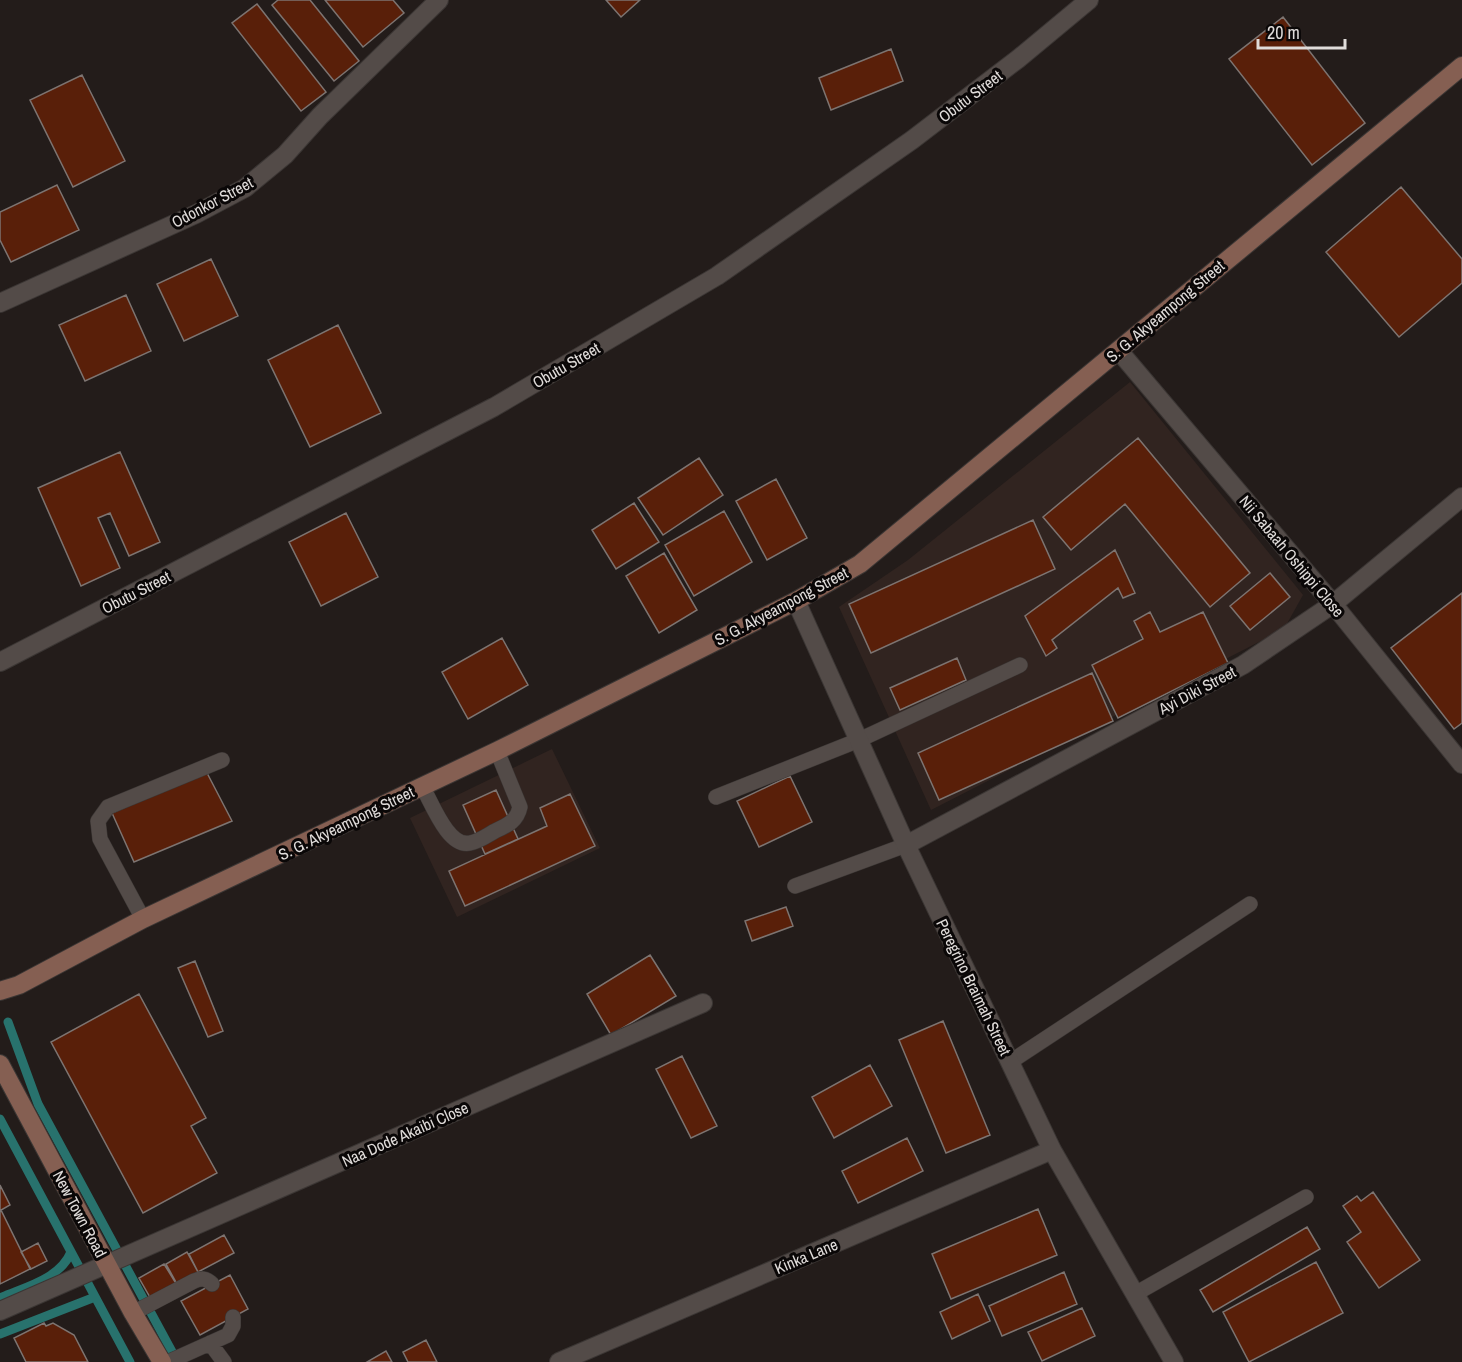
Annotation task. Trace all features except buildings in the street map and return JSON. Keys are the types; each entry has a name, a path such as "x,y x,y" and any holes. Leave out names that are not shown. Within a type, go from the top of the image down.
{"street":[{"name":"Odonkor Street","path":"0,303 196,214 245,188 285,155 320,116 439,0"},
{"name":"Obutu Street","path":"0,662 494,407 717,276 912,140 1018,59 1089,0"},
{"name":"S. G. Akyeampong Street","path":"0,991 19,985 143,920 497,751 796,601 860,564 884,547 1220,265 1462,66"},
{"name":"Nii Sabaah Oshippi Close","path":"1119,351 1334,604 1462,764"},
{"name":"Ayi Diki Street","path":"906,845 1243,665 1334,604 1462,497"},
{"name":"Peregrino Braimah Street","path":"796,601 906,845 1052,1150 1135,1294 1169,1360"},
{"name":"Naa Dode Akaibi Close","path":"0,1311 703,1003"},
{"name":"New Town Road","path":"0,1064 133,1313 162,1362"},
{"name":"Kinka Lane","path":"559,1362 1052,1150"}],"lane":[{"path":"716,796 859,740 1020,665"},
{"path":"423,786 451,838 461,844 471,843 509,825 518,816 520,807 497,751"},
{"path":"143,920 100,839 99,821 108,807 222,760"},
{"path":"795,886 906,845"},
{"path":"1010,1062 1250,904"},
{"path":"1135,1294 1306,1197"},
{"path":"133,1313 194,1281 201,1279 212,1284"},
{"path":"168,1362 228,1335 233,1326 233,1317"},
{"path":"210,1343 224,1362"}],"shaded area":[{"path":"1130,382 1303,595 1284,629 931,810 839,607 908,560"},
{"path":"552,749 600,848 457,917 410,818"}],"waterway":[{"path":"8,1022 38,1104 177,1361"},
{"path":"0,1119 130,1362"},
{"path":"0,1298 50,1276 59,1269 71,1252"},
{"path":"0,1334 95,1297"}]}
